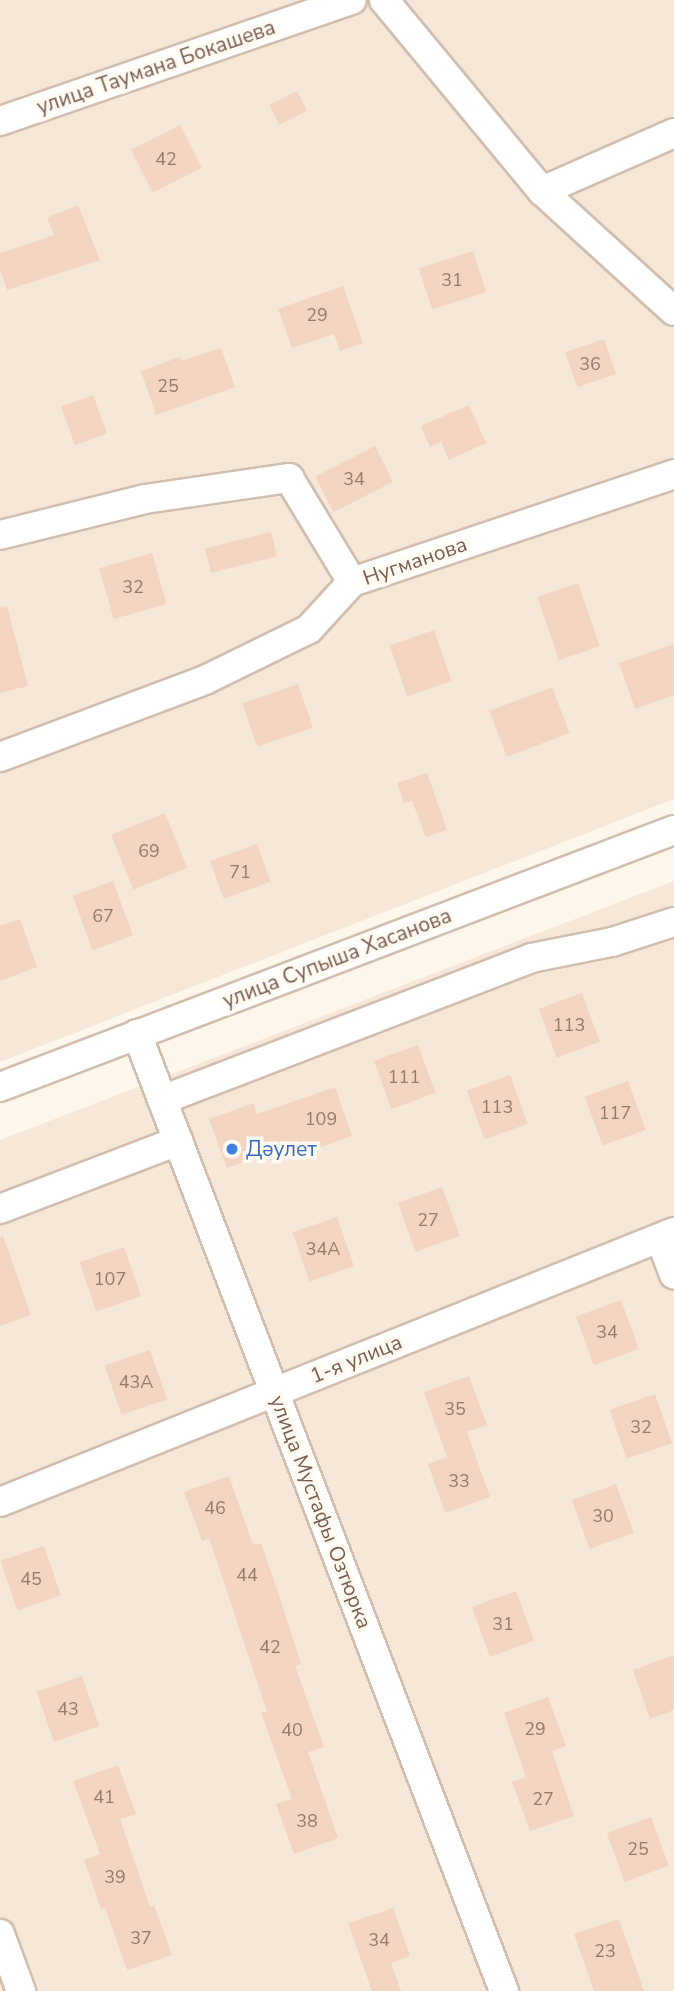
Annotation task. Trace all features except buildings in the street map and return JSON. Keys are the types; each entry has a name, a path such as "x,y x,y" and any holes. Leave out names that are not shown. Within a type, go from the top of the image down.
{"street":[{"name":"улица Таумана Бокашева","path":"0,121 352,0"},
{"path":"384,0 542,191 674,311"},
{"path":"542,191 674,133"},
{"name":"Нугманова","path":"0,535 145,499 289,478 352,582 674,474"},
{"path":"0,757 205,680 309,629 352,582"},
{"name":"улица Супыша Хасанова","path":"0,1087 674,830"},
{"path":"162,1100 531,958 612,942 674,922"},
{"name":"улица Мустафы Озтюрка","path":"137,1034 504,1991"},
{"path":"0,1209 178,1141"},
{"path":"667,1235 674,1274"},
{"name":"1-я улица","path":"0,1502 667,1235"},
{"path":"0,1934 21,1991"}],"shaded area":[{"path":"0,0 674,0 674,799 0,1062"},
{"path":"674,881 674,1991 0,1991 0,1140"}],"place":[{"name":"Дәулет","path":"232,1149"}]}
